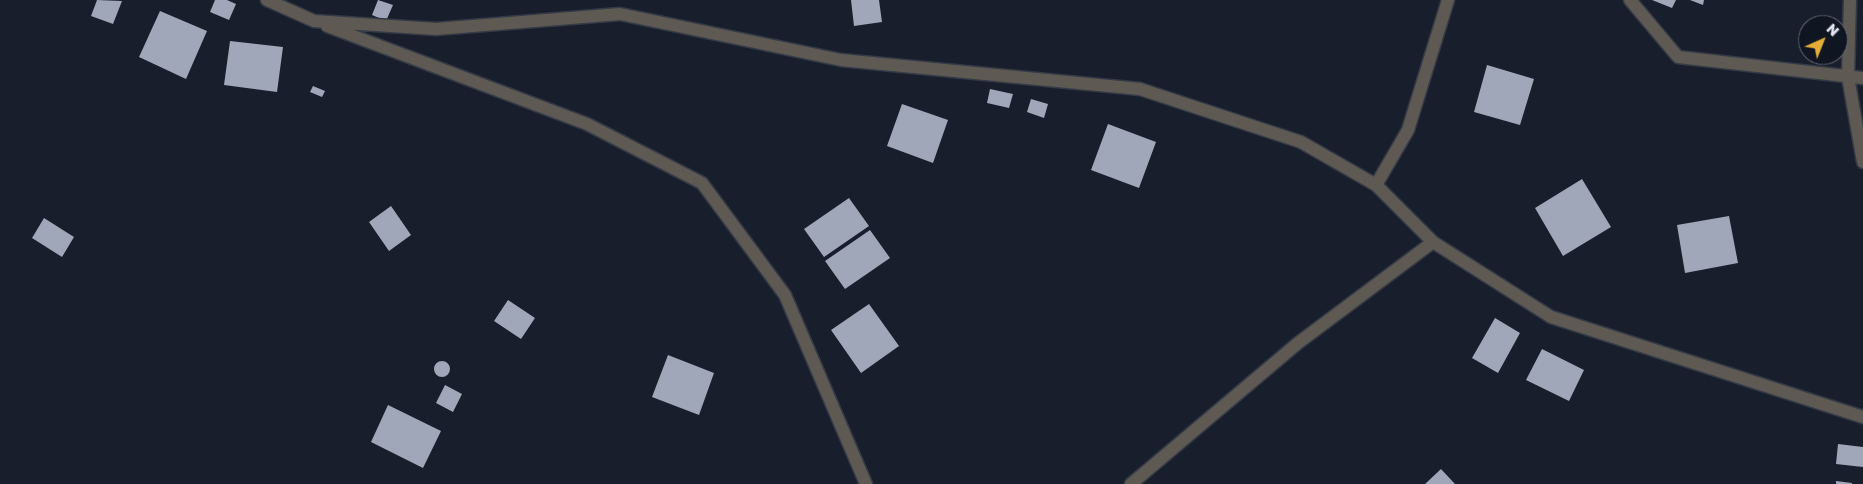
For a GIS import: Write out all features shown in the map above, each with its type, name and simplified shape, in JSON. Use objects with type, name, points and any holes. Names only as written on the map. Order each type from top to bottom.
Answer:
[{"type":"street","points":[[267,0],[314,21],[587,124],[702,183],[785,296],[866,484]]},
{"type":"street","points":[[1376,185],[1408,130],[1448,0]]},
{"type":"street","points":[[1630,0],[1678,57],[1863,78]]},
{"type":"street","points":[[1850,0],[1848,76],[1863,162]]},
{"type":"street","points":[[314,21],[436,29],[620,14],[841,60],[1140,89],[1301,142],[1376,185],[1433,242],[1551,317],[1863,417]]},
{"type":"street","points":[[1131,484],[1298,343],[1433,242]]},
{"type":"building","points":[[97,0],[122,1],[113,24],[91,16]]},
{"type":"building","points":[[215,0],[227,0],[236,4],[229,20],[210,12]]},
{"type":"building","points":[[378,0],[393,5],[386,21],[372,15]]},
{"type":"building","points":[[851,0],[879,0],[882,22],[854,26]]},
{"type":"building","points":[[1652,0],[1676,0],[1672,8]]},
{"type":"building","points":[[1690,0],[1704,0],[1703,5]]},
{"type":"building","points":[[160,11],[207,31],[186,79],[139,57]]},
{"type":"building","points":[[230,41],[283,47],[277,92],[224,85]]},
{"type":"building","points":[[1487,65],[1534,79],[1520,125],[1474,112]]},
{"type":"building","points":[[313,86],[325,91],[322,97],[310,92]]},
{"type":"building","points":[[990,89],[1013,94],[1009,108],[987,103]]},
{"type":"building","points":[[1031,99],[1048,104],[1044,118],[1027,112]]},
{"type":"building","points":[[902,104],[948,120],[933,163],[887,146]]},
{"type":"building","points":[[1108,124],[1156,142],[1139,188],[1091,170]]},
{"type":"building","points":[[1582,179],[1611,227],[1563,256],[1535,208]]},
{"type":"building","points":[[849,198],[869,226],[824,257],[804,229]]},
{"type":"building","points":[[391,206],[411,235],[389,251],[369,222]]},
{"type":"building","points":[[1729,216],[1738,263],[1685,273],[1677,225]]},
{"type":"building","points":[[44,218],[74,237],[62,257],[32,238]]},
{"type":"building","points":[[870,230],[890,258],[845,289],[825,261]]},
{"type":"building","points":[[508,300],[535,318],[521,339],[494,321]]},
{"type":"building","points":[[869,304],[899,346],[861,373],[831,330]]},
{"type":"building","points":[[1495,318],[1520,333],[1498,373],[1472,358]]},
{"type":"building","points":[[1542,349],[1584,370],[1569,401],[1526,380]]},
{"type":"building","points":[[668,355],[714,373],[699,415],[652,397]]},
{"type":"building","points":[[442,361],[448,363],[450,369],[448,375],[442,377],[436,375],[434,369],[436,363]]},
{"type":"building","points":[[445,385],[462,394],[453,412],[436,403]]},
{"type":"building","points":[[388,405],[441,431],[423,468],[371,442]]},
{"type":"building","points":[[1838,444],[1863,447],[1863,467],[1836,464]]},
{"type":"building","points":[[1441,469],[1455,484],[1425,484]]},
{"type":"building","points":[[1836,481],[1852,483],[1852,484],[1836,484]]}]
